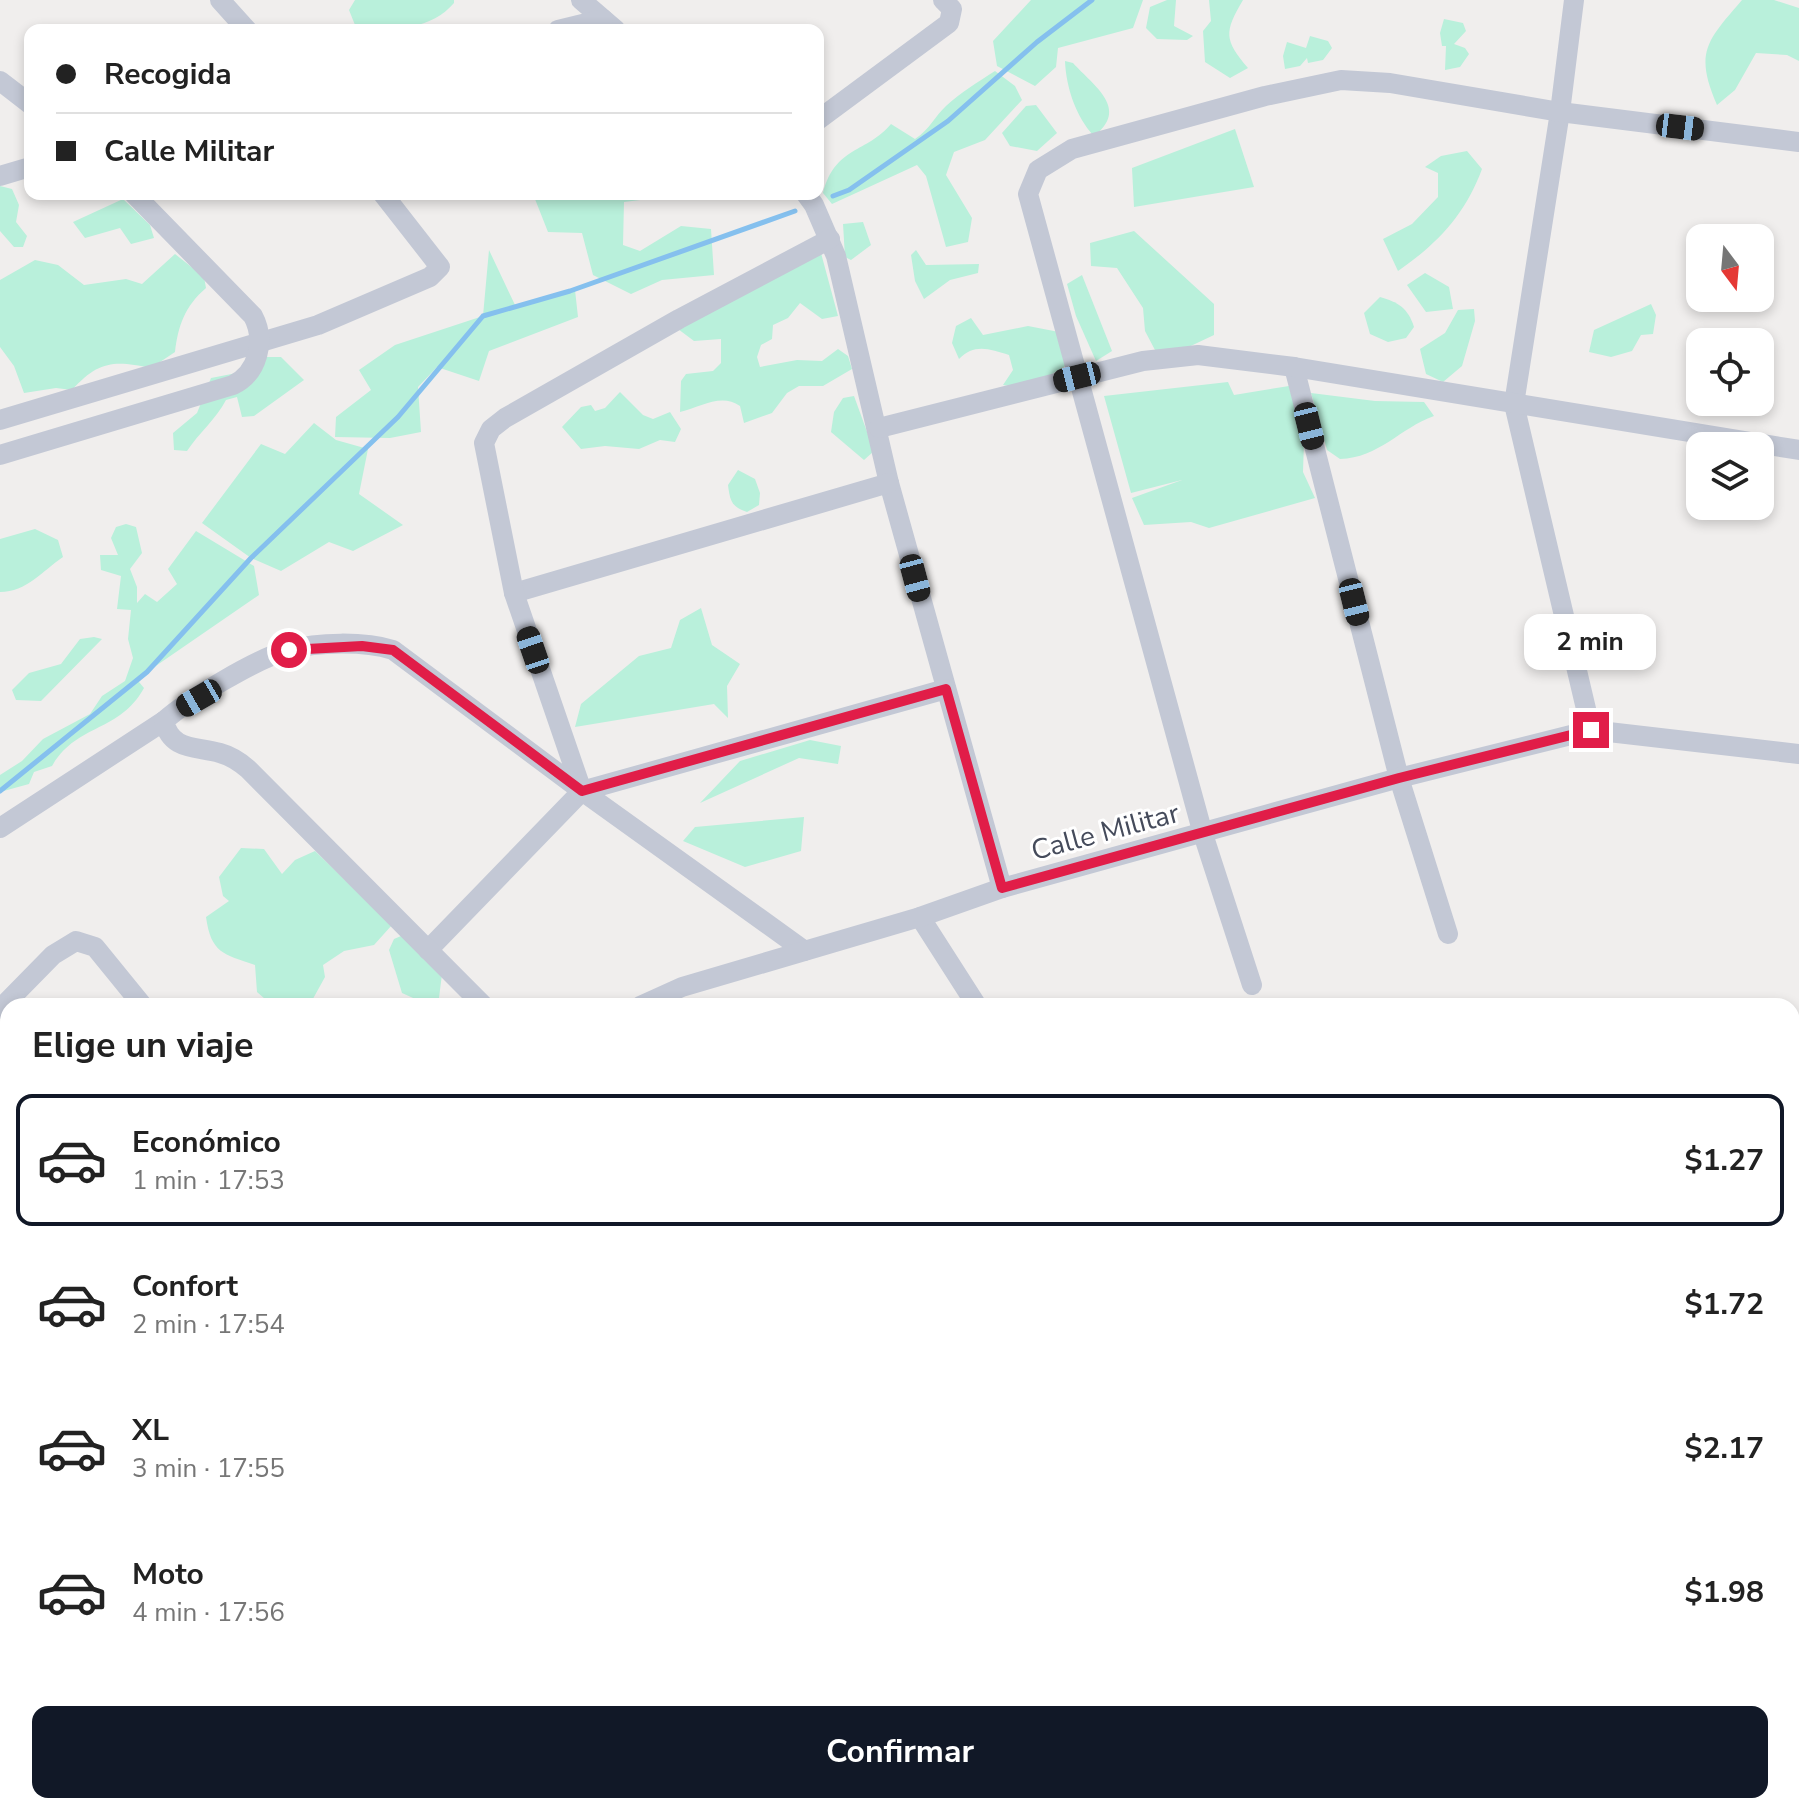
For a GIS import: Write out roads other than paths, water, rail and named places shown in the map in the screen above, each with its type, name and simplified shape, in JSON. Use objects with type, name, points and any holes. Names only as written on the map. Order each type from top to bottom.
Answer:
[{"type":"street","points":[[220,0],[242,24]]},
{"type":"street","points":[[824,116],[949,23],[952,9],[943,0]]},
{"type":"street","points":[[1574,0],[1560,112],[1514,404],[1591,730],[1799,754]]},
{"type":"street","points":[[585,1],[609,24]]},
{"type":"street","points":[[1252,985],[1203,834],[1028,194],[1038,170],[1072,149],[1265,96],[1341,80],[1390,83],[1560,112],[1799,142]]},
{"type":"street","points":[[0,81],[24,99]]},
{"type":"street","points":[[0,176],[24,169]]},
{"type":"street","points":[[0,455],[233,385],[249,373],[261,340],[253,316],[140,200]]},
{"type":"street","points":[[0,420],[318,325],[430,277],[440,267],[388,200]]},
{"type":"street","points":[[809,200],[830,239],[879,428],[889,483],[1002,888]]},
{"type":"street","points":[[582,791],[514,593],[484,443],[491,429],[679,319],[830,239]]},
{"type":"street","points":[[879,428],[1077,377],[1169,356],[1198,355],[1294,367],[1799,450]]},
{"type":"street","points":[[1294,367],[1399,778],[1448,934]]},
{"type":"street","points":[[514,593],[889,483]]},
{"type":"street","points":[[0,828],[269,657],[289,650],[379,646],[393,650],[805,951]]},
{"type":"street","points":[[428,950],[582,791],[946,689]]},
{"type":"street","points":[[164,721],[174,742],[223,753],[248,769],[476,998]]},
{"type":"street","name":"Calle Militar","points":[[658,998],[682,987],[920,917],[1002,888],[1399,778],[1591,730]]},
{"type":"street","points":[[920,917],[972,998]]},
{"type":"street","points":[[11,998],[53,955],[76,941],[95,947],[136,998]]},
{"type":"waterway","points":[[833,196],[849,190],[948,121],[1037,42],[1092,0]]},
{"type":"waterway","points":[[0,791],[147,672],[251,558],[398,417],[483,316],[570,291],[795,211]]}]
